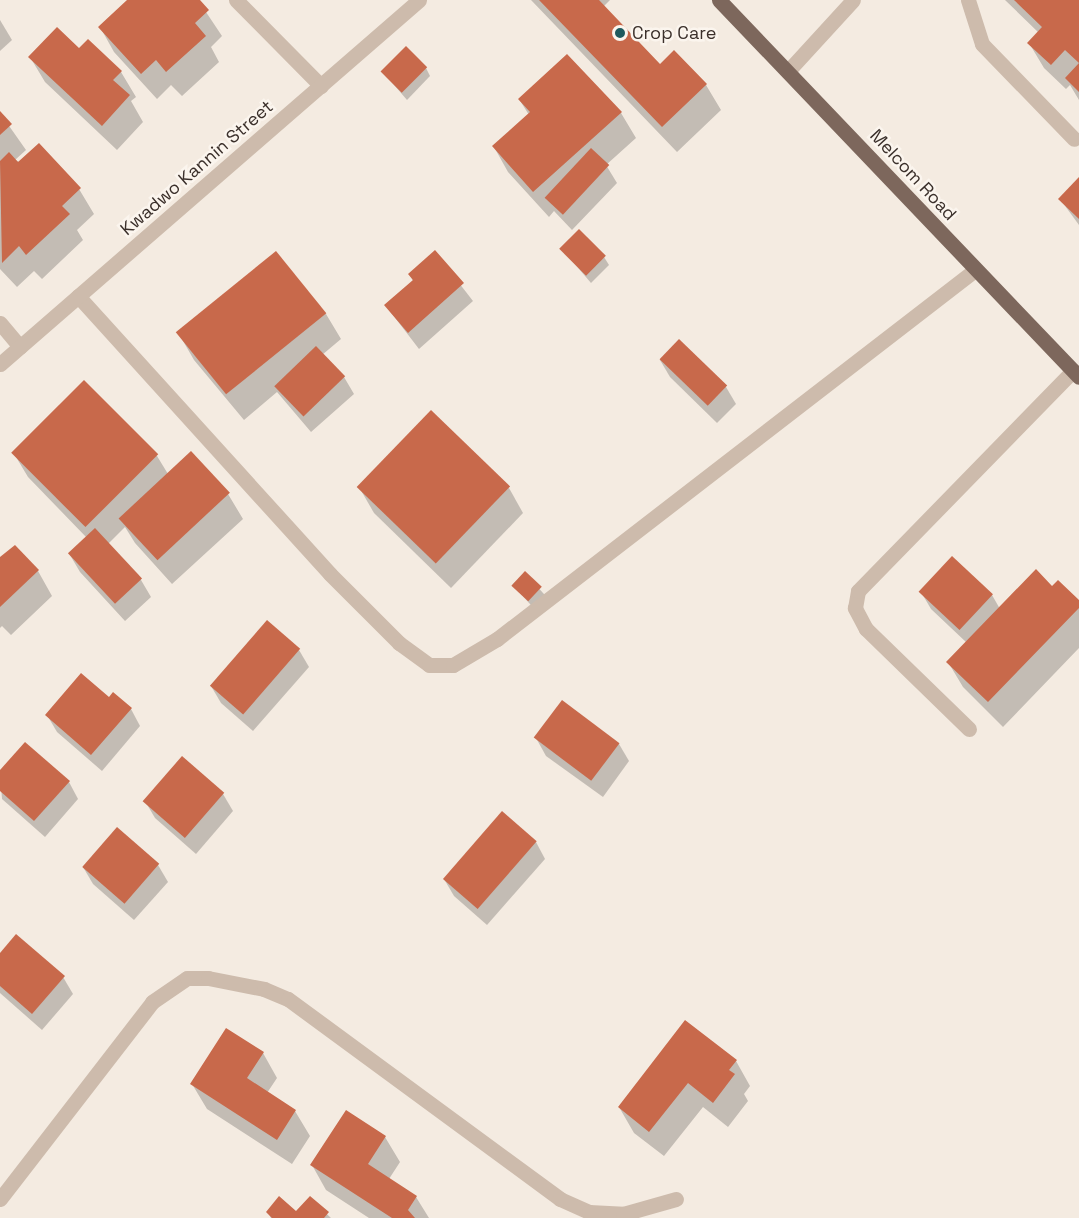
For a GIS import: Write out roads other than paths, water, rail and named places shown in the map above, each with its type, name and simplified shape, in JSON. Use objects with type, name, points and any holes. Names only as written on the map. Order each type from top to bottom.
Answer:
[{"type":"main road","name":"Melcom Road","points":[[719,0],[1076,374]]},
{"type":"street","points":[[236,0],[321,86]]},
{"type":"street","name":"Kwadwo Kannin Street","points":[[0,364],[419,0]]},
{"type":"street","points":[[789,71],[853,0]]},
{"type":"street","points":[[968,0],[982,44],[1074,139]]},
{"type":"street","points":[[78,296],[330,574],[399,643],[429,665],[453,665],[497,639],[975,270]]},
{"type":"street","points":[[0,323],[20,347]]},
{"type":"street","points":[[969,729],[866,629],[855,608],[858,591],[1076,374]]},
{"type":"street","points":[[0,1199],[152,1002],[170,986],[187,978],[208,978],[264,989],[288,999],[560,1199],[589,1212],[623,1214],[676,1199]]},
{"type":"place","name":"Crop Care","points":[[620,33]]}]
